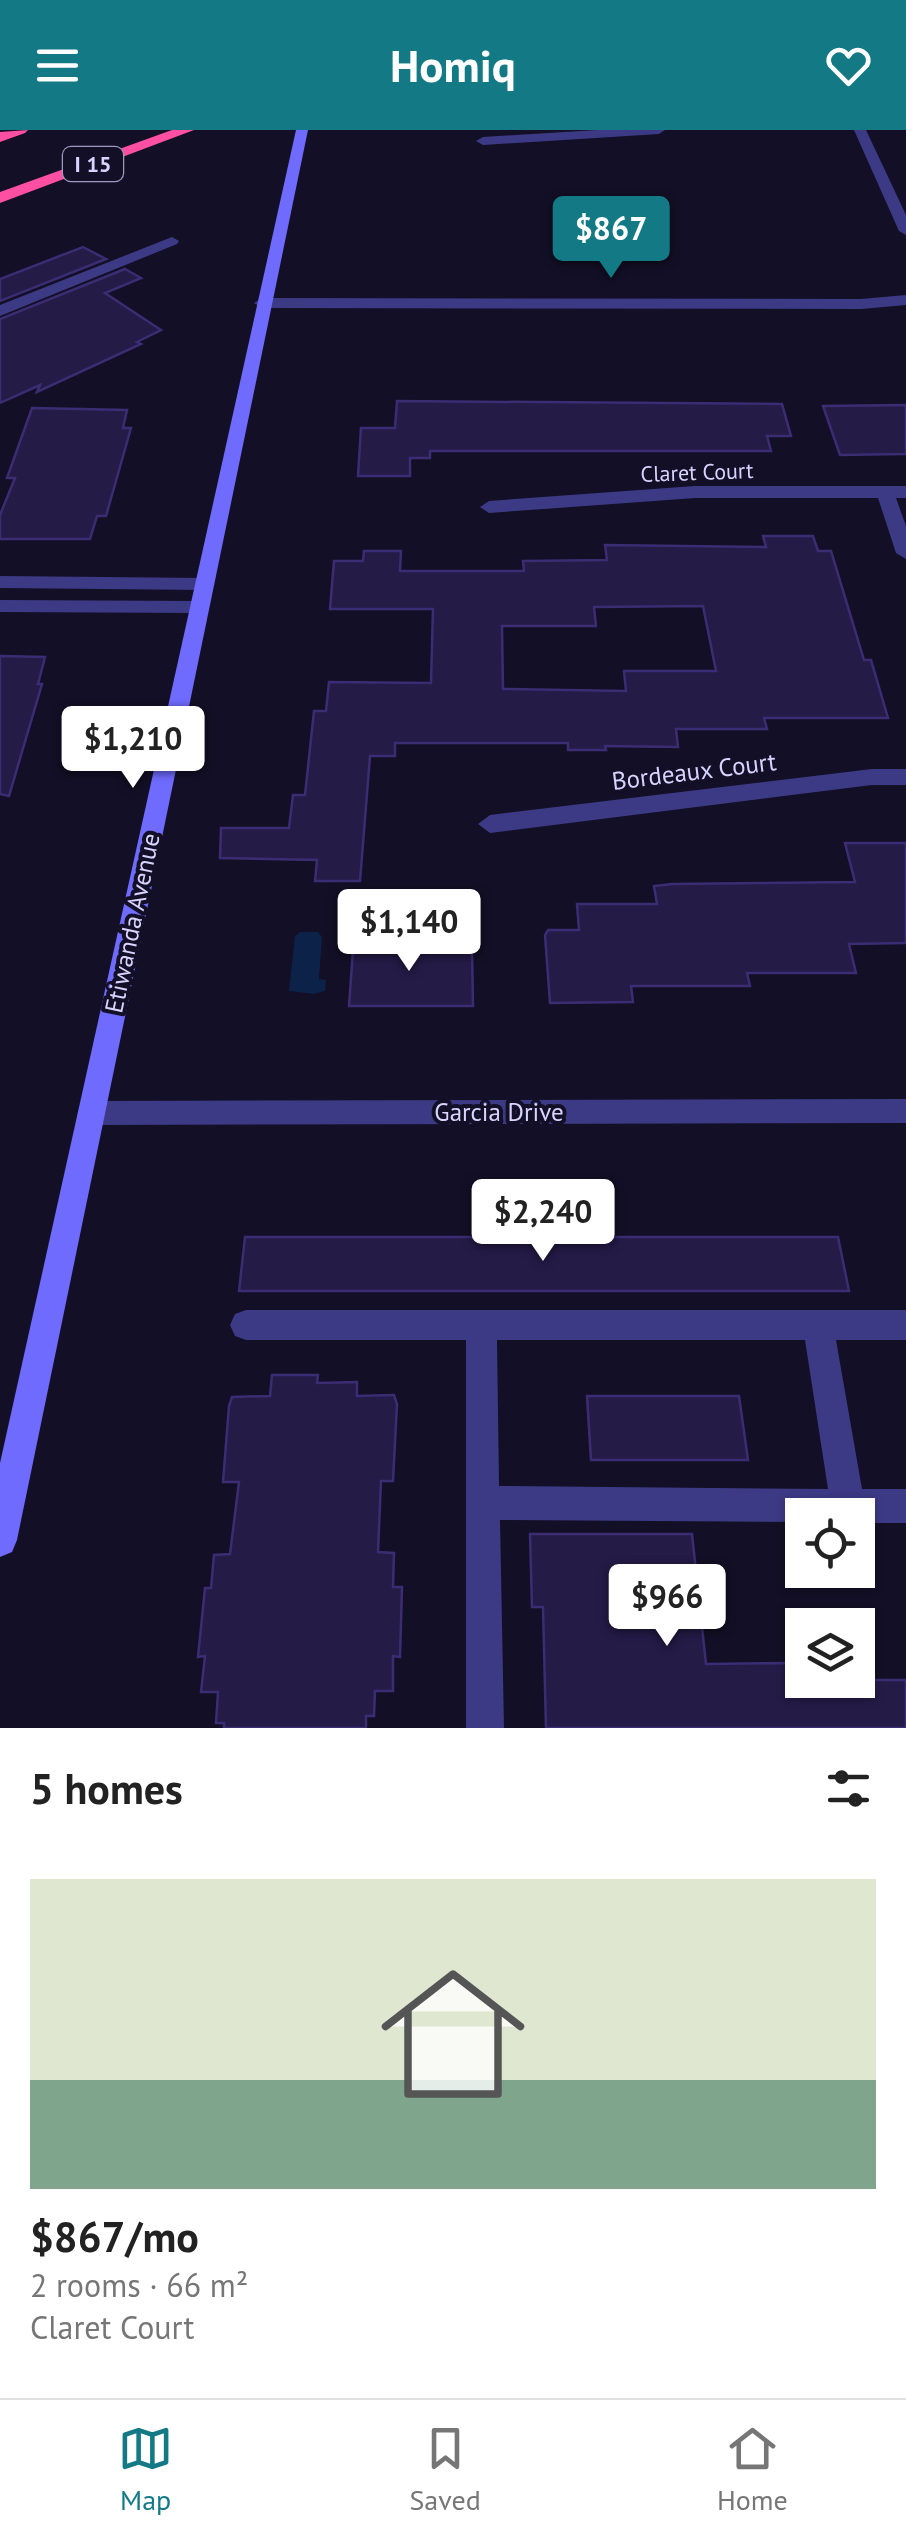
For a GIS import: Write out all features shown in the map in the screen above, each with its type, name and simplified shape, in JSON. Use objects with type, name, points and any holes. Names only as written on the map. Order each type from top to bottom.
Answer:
[{"type":"highway","points":[[0,137],[20,130]]},
{"type":"highway","name":"I 15","points":[[0,198],[186,130]]},
{"type":"main road","name":"Etiwanda Avenue","points":[[0,1540],[302,130]]},
{"type":"street","points":[[483,141],[659,130]]},
{"type":"street","points":[[860,130],[906,231]]},
{"type":"street","points":[[0,311],[172,241]]},
{"type":"street","points":[[262,303],[861,304],[906,300]]},
{"type":"street","name":"Claret Court","points":[[489,508],[695,492],[906,492]]},
{"type":"street","points":[[885,492],[906,553]]},
{"type":"street","points":[[0,582],[204,584]]},
{"type":"street","points":[[0,606],[199,608]]},
{"type":"street","name":"Bordeaux Court","points":[[490,824],[906,776]]},
{"type":"street","name":"Garcia Drive","points":[[92,1113],[906,1111]]},
{"type":"street","points":[[246,1325],[906,1325]]},
{"type":"street","points":[[482,1325],[485,1728]]},
{"type":"street","points":[[818,1325],[847,1498]]},
{"type":"street","points":[[483,1503],[785,1505]]},
{"type":"street","points":[[875,1506],[906,1506]]},
{"type":"water","points":[[300,932],[318,932],[322,937],[319,979],[326,980],[325,991],[289,991],[295,936]]},
{"type":"building","points":[[83,247],[106,259],[0,301],[0,279]]},
{"type":"building","points":[[125,269],[141,278],[105,293],[161,330],[137,342],[141,344],[37,392],[40,385],[0,403],[0,319]]},
{"type":"building","points":[[397,401],[782,404],[791,436],[767,436],[771,451],[430,451],[430,458],[410,458],[410,476],[358,476],[361,428],[395,428]]},
{"type":"building","points":[[906,405],[906,454],[840,455],[823,406]]},
{"type":"building","points":[[32,408],[127,410],[123,428],[131,428],[106,516],[97,516],[90,539],[0,539],[0,515],[15,478],[7,478]]},
{"type":"building","points":[[763,536],[813,536],[818,551],[831,551],[864,660],[871,660],[888,718],[764,718],[767,729],[676,729],[678,747],[568,750],[568,743],[395,743],[395,756],[370,756],[360,881],[315,881],[317,860],[220,858],[221,828],[289,828],[293,795],[305,795],[314,711],[326,711],[329,682],[431,683],[433,609],[330,609],[334,561],[363,561],[364,551],[401,551],[400,571],[524,571],[523,561],[607,560],[605,545],[766,547]],"holes":[[[703,606],[716,671],[624,671],[626,691],[503,689],[502,626],[596,626],[594,607]]]},
{"type":"building","points":[[0,656],[45,657],[38,684],[42,684],[9,796],[0,794]]},
{"type":"building","points":[[845,843],[906,843],[906,943],[849,944],[856,973],[747,973],[750,986],[631,986],[633,1002],[550,1003],[545,935],[548,930],[579,930],[577,904],[657,904],[654,886],[672,884],[855,882]]},
{"type":"building","points":[[354,936],[427,936],[427,951],[472,951],[473,1006],[349,1006]]},
{"type":"building","points":[[245,1237],[838,1237],[849,1291],[239,1291]]},
{"type":"building","points":[[272,1375],[318,1375],[317,1383],[357,1382],[357,1396],[394,1395],[397,1404],[393,1481],[381,1481],[378,1552],[394,1553],[393,1587],[402,1587],[400,1657],[393,1656],[393,1691],[375,1691],[374,1716],[366,1716],[366,1728],[224,1728],[224,1723],[216,1723],[218,1692],[201,1692],[205,1656],[198,1657],[205,1588],[211,1588],[214,1555],[230,1554],[239,1482],[223,1482],[229,1406],[232,1397],[270,1396]]},
{"type":"building","points":[[587,1396],[739,1396],[748,1460],[591,1460]]},
{"type":"building","points":[[530,1534],[692,1534],[706,1664],[785,1663],[785,1698],[875,1698],[875,1680],[906,1680],[906,1728],[546,1728],[543,1607],[532,1607]]}]
